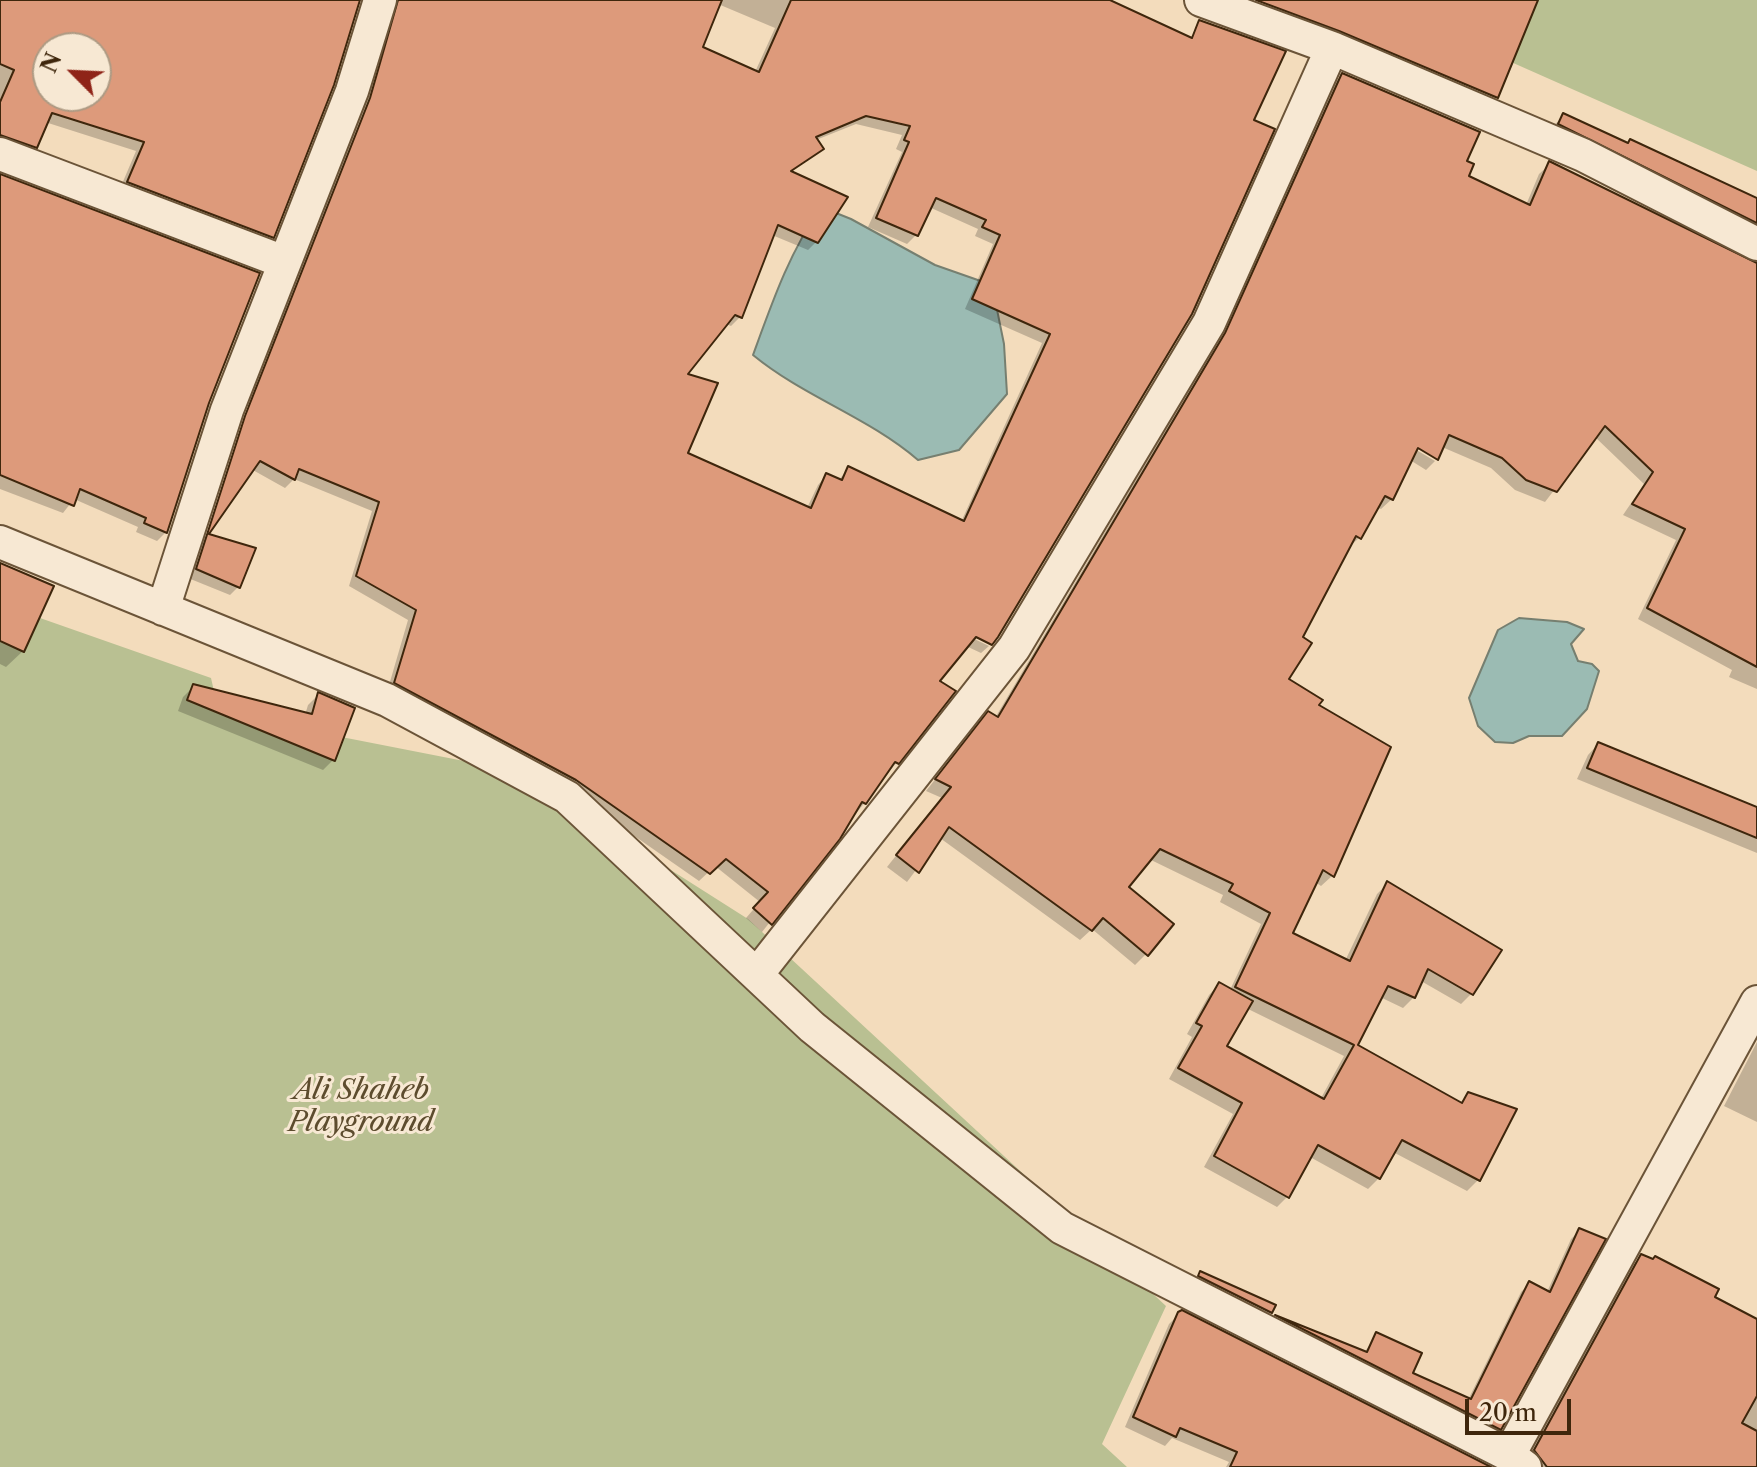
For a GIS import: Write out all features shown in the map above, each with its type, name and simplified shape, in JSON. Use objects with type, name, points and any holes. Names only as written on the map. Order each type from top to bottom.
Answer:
[{"type":"street","points":[[163,609],[227,410],[352,91],[380,0]]},
{"type":"street","points":[[1201,0],[1332,48],[1583,155],[1757,244]]},
{"type":"street","points":[[758,973],[1014,648],[1209,323],[1332,48]]},
{"type":"street","points":[[0,154],[284,262]]},
{"type":"street","points":[[0,542],[387,700],[567,797],[758,973],[812,1027],[1062,1228],[1517,1461],[1757,1002]]},
{"type":"green space","points":[[1530,0],[1757,0],[1757,171],[1502,58]]},
{"type":"green space","name":"Ali Shaheb Playground","points":[[40,618],[211,678],[219,713],[515,771],[748,919],[1166,1306],[1102,1444],[1127,1467],[0,1467],[0,641],[24,652]]},
{"type":"water","points":[[821,207],[851,219],[935,265],[992,285],[1004,344],[1007,394],[959,450],[918,460],[878,431],[793,383],[753,355],[790,260]]},
{"type":"water","points":[[1519,618],[1567,622],[1584,629],[1571,644],[1578,661],[1592,664],[1599,671],[1587,709],[1562,736],[1529,736],[1513,743],[1495,742],[1478,726],[1469,698],[1498,630]]},
{"type":"building","points":[[0,0],[360,0],[334,85],[274,238],[127,182],[144,142],[52,113],[37,148],[0,135],[0,102],[14,70],[0,64]]},
{"type":"building","points":[[398,0],[722,0],[703,47],[759,72],[791,0],[1110,0],[1192,38],[1199,20],[1286,51],[1254,120],[1275,129],[1192,314],[998,637],[992,645],[976,637],[940,681],[956,691],[899,764],[895,762],[866,804],[862,802],[840,839],[772,925],[753,908],[768,892],[726,859],[710,874],[576,780],[394,683],[416,610],[356,576],[379,502],[299,469],[295,480],[260,461],[209,534],[256,548],[240,588],[196,569],[245,416],[370,98]],"holes":[[[866,116],[910,126],[904,140],[909,142],[876,218],[918,236],[936,198],[986,220],[982,227],[1000,235],[972,299],[1050,334],[964,521],[848,466],[842,480],[826,473],[811,508],[688,453],[718,383],[688,374],[735,315],[742,318],[778,225],[818,243],[848,197],[791,171],[824,149],[816,137]]]},
{"type":"building","points":[[1256,0],[1538,0],[1498,98],[1339,31]]},
{"type":"building","points":[[1342,73],[1480,132],[1467,161],[1474,164],[1469,176],[1530,205],[1549,161],[1757,263],[1757,667],[1647,608],[1685,529],[1632,504],[1653,472],[1605,426],[1557,492],[1526,480],[1502,458],[1449,435],[1438,460],[1418,448],[1393,500],[1385,496],[1361,539],[1356,536],[1303,637],[1312,643],[1289,679],[1323,700],[1319,705],[1391,747],[1334,877],[1323,870],[1293,933],[1350,961],[1387,881],[1502,950],[1473,995],[1428,969],[1415,998],[1388,986],[1358,1045],[1462,1103],[1468,1092],[1517,1109],[1480,1181],[1402,1140],[1380,1179],[1318,1145],[1289,1198],[1214,1156],[1242,1103],[1178,1068],[1202,1026],[1196,1023],[1219,982],[1253,1001],[1227,1046],[1324,1099],[1354,1045],[1235,987],[1270,913],[1229,891],[1233,884],[1160,849],[1129,887],[1174,924],[1148,956],[1103,918],[1092,931],[949,827],[919,873],[896,855],[951,787],[935,779],[988,711],[998,717],[1225,333]]},
{"type":"building","points":[[1563,113],[1628,143],[1630,139],[1757,198],[1757,223],[1558,124]]},
{"type":"building","points":[[0,174],[260,273],[209,403],[167,533],[144,523],[146,518],[80,489],[74,506],[0,475]]},
{"type":"building","points":[[0,563],[54,586],[24,652],[0,641]]},
{"type":"building","points":[[193,684],[312,714],[318,692],[355,708],[335,761],[187,700]]},
{"type":"building","points":[[1598,742],[1757,807],[1757,838],[1587,768]]},
{"type":"building","points":[[1579,1228],[1606,1239],[1501,1430],[1275,1315],[1367,1352],[1376,1332],[1422,1353],[1413,1373],[1471,1399],[1529,1281],[1550,1292]]},
{"type":"building","points":[[1641,1254],[1653,1259],[1655,1256],[1719,1289],[1715,1297],[1757,1319],[1757,1396],[1742,1423],[1757,1431],[1757,1467],[1547,1467],[1534,1450]]},
{"type":"building","points":[[1200,1271],[1276,1305],[1272,1313],[1198,1276]]},
{"type":"building","points":[[1182,1310],[1491,1467],[1230,1467],[1237,1452],[1180,1428],[1176,1437],[1133,1417],[1178,1312]]}]
